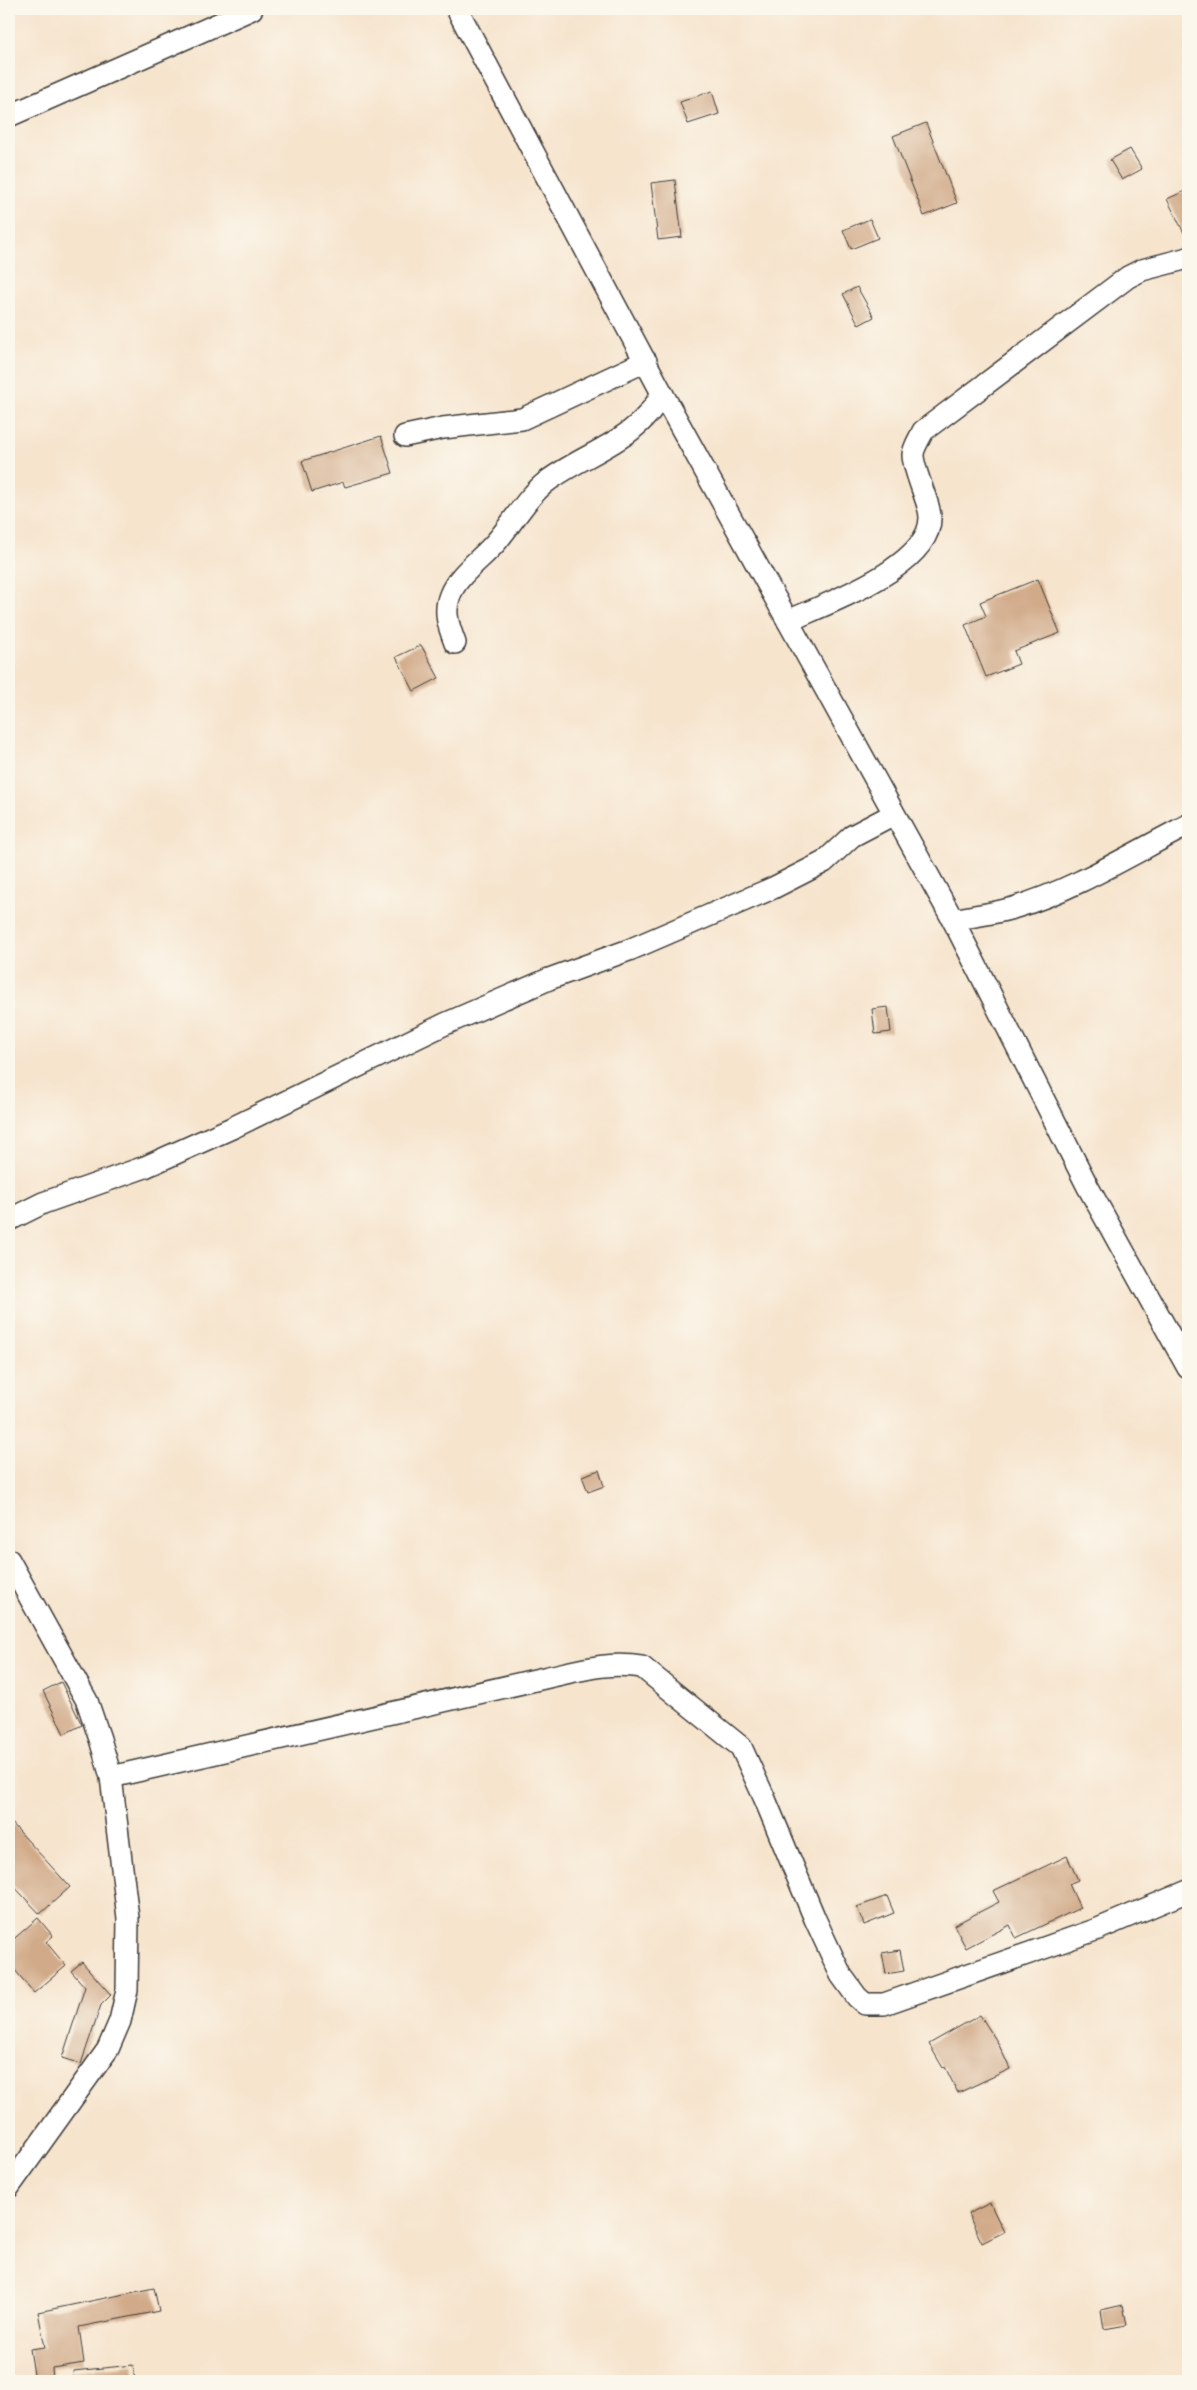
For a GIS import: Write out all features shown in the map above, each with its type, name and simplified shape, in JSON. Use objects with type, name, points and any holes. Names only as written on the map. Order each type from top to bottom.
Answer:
[{"type":"street","points":[[9,116],[252,9]]},
{"type":"street","points":[[457,9],[662,393],[953,920],[1088,1186],[1188,1368]]},
{"type":"street","points":[[788,621],[888,573],[918,549],[926,534],[930,513],[913,455],[923,431],[1128,277],[1142,270],[1188,258]]},
{"type":"street","points":[[405,436],[442,428],[522,419],[646,362]]},
{"type":"street","points":[[455,643],[447,622],[447,607],[450,595],[461,578],[498,541],[547,482],[643,422],[662,393]]},
{"type":"street","points":[[9,1220],[43,1203],[145,1167],[234,1127],[445,1024],[550,979],[637,947],[773,888],[824,862],[852,836],[894,814]]},
{"type":"street","points":[[953,920],[1012,908],[1035,900],[1086,877],[1188,825]]},
{"type":"street","points":[[9,1560],[87,1701],[111,1777],[128,1918],[127,1990],[122,2014],[108,2049],[9,2187]]},
{"type":"street","points":[[111,1777],[544,1678],[614,1664],[626,1664],[642,1667],[741,1747],[764,1797],[814,1919],[841,1975],[857,1998],[866,2004],[884,2004],[1098,1929],[1188,1891]]},
{"type":"building","points":[[712,91],[719,114],[688,124],[680,102]]},
{"type":"building","points":[[926,123],[957,203],[924,216],[893,136]]},
{"type":"building","points":[[1130,149],[1142,169],[1122,180],[1110,160]]},
{"type":"building","points":[[675,180],[682,237],[658,240],[651,183]]},
{"type":"building","points":[[1185,191],[1188,198],[1188,241],[1167,199]]},
{"type":"building","points":[[870,219],[878,238],[851,249],[843,230]]},
{"type":"building","points":[[857,287],[874,317],[859,325],[843,294]]},
{"type":"building","points":[[381,436],[393,473],[345,487],[343,482],[312,492],[302,461]]},
{"type":"building","points":[[1038,579],[1060,633],[1014,651],[1019,664],[986,677],[965,625],[986,616],[980,602]]},
{"type":"building","points":[[421,645],[439,678],[414,691],[396,657]]},
{"type":"building","points":[[888,1007],[891,1032],[875,1034],[872,1009]]},
{"type":"building","points":[[599,1470],[604,1486],[588,1492],[582,1476]]},
{"type":"building","points":[[61,1682],[82,1725],[64,1734],[43,1691]]},
{"type":"building","points":[[9,1820],[70,1887],[40,1914],[9,1881]]},
{"type":"building","points":[[1067,1856],[1078,1880],[1069,1884],[1080,1908],[1016,1938],[1010,1925],[966,1948],[954,1925],[999,1902],[993,1891]]},
{"type":"building","points":[[887,1896],[894,1913],[864,1925],[857,1907]]},
{"type":"building","points":[[38,1918],[53,1936],[46,1942],[66,1966],[34,1993],[9,1963],[9,1943]]},
{"type":"building","points":[[900,1950],[904,1971],[886,1974],[882,1953]]},
{"type":"building","points":[[82,1962],[111,1995],[101,2005],[81,2064],[62,2058],[85,1987],[71,1971]]},
{"type":"building","points":[[980,2015],[998,2043],[1010,2069],[958,2093],[945,2067],[943,2068],[929,2044]]},
{"type":"building","points":[[990,2203],[1004,2232],[982,2243],[968,2214]]},
{"type":"building","points":[[154,2288],[159,2311],[79,2327],[84,2363],[52,2368],[53,2381],[35,2381],[30,2349],[45,2347],[38,2312]]},
{"type":"building","points":[[1123,2305],[1127,2325],[1104,2329],[1101,2310]]},
{"type":"building","points":[[133,2365],[135,2381],[74,2381],[73,2371]]}]
